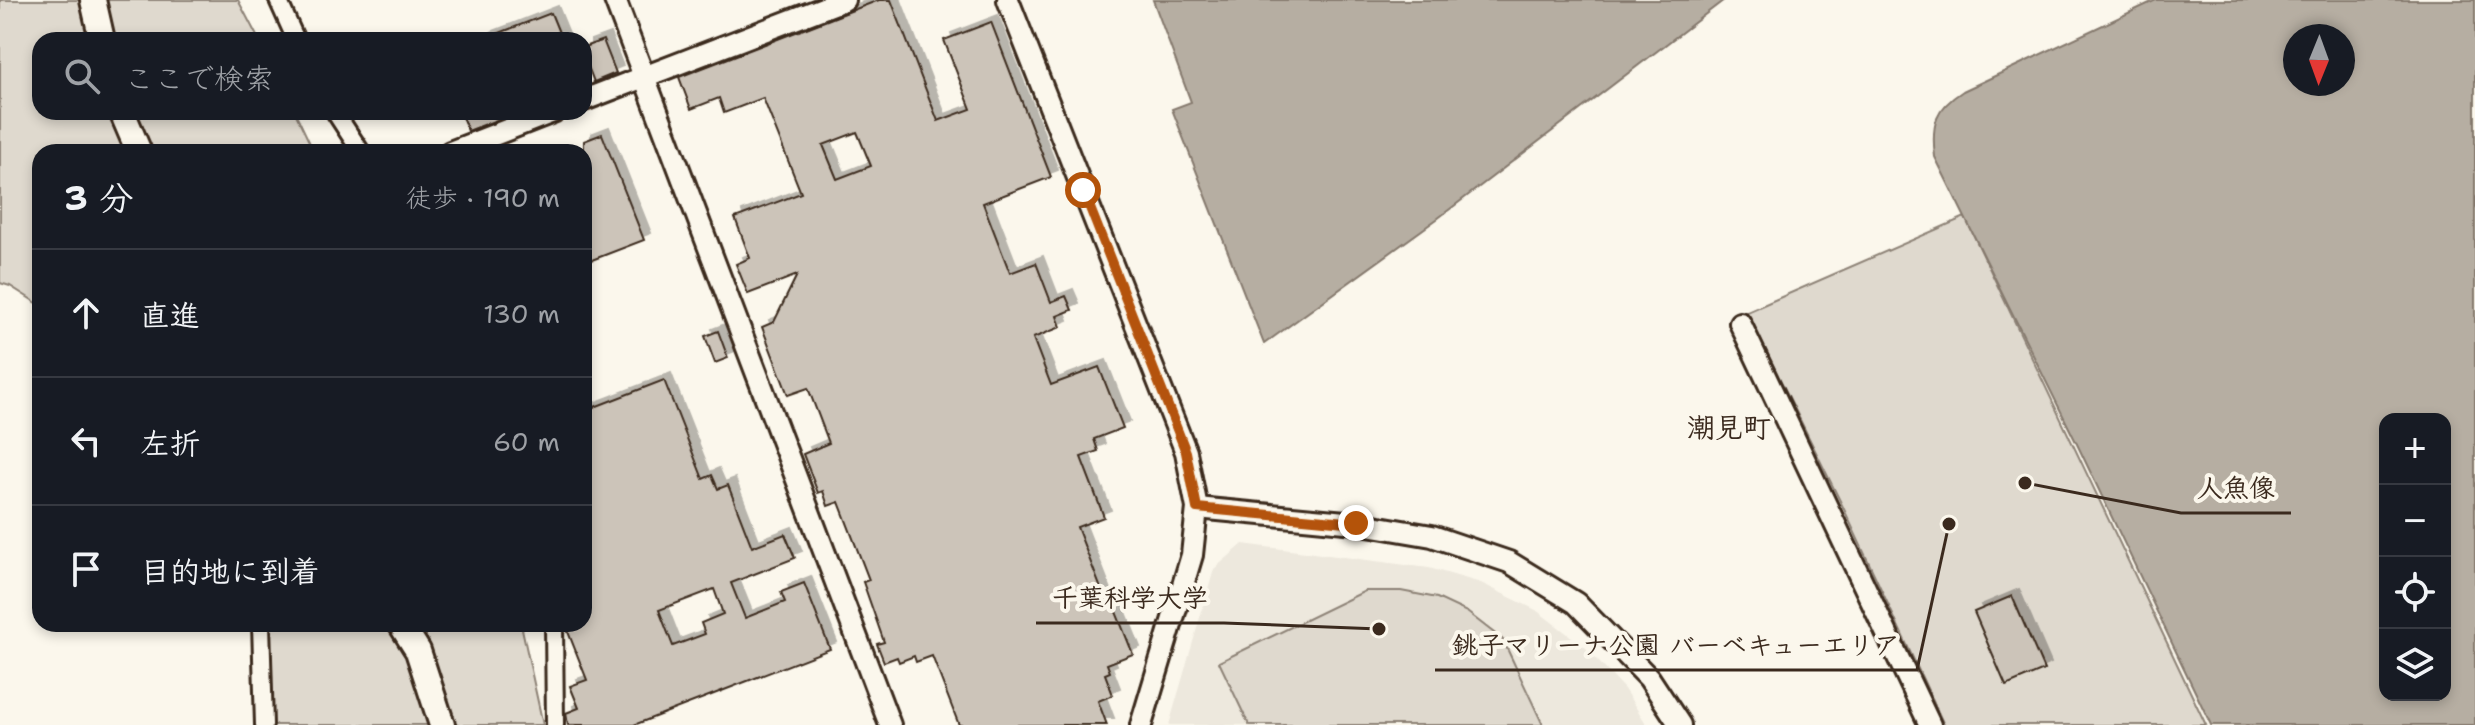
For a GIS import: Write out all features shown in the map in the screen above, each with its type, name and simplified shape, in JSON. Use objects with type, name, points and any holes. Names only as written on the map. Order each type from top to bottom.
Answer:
[{"type":"main road","points":[[93,0],[100,32]]},
{"type":"main road","points":[[125,120],[136,144]]},
{"type":"main road","points":[[406,632],[418,651],[442,725]]},
{"type":"street","points":[[278,0],[292,32]]},
{"type":"street","points":[[615,0],[890,725]]},
{"type":"street","points":[[592,97],[844,0]]},
{"type":"street","points":[[1008,0],[1186,452],[1197,508],[1192,555],[1141,725]]},
{"type":"street","points":[[340,120],[356,144]]},
{"type":"street","points":[[471,144],[532,120]]},
{"type":"street","points":[[1740,323],[1930,725]]},
{"type":"street","points":[[1197,508],[1356,523],[1432,536],[1509,562],[1576,603],[1649,678],[1680,725]]},
{"type":"street","points":[[261,632],[264,725]]},
{"type":"street","points":[[554,632],[555,725]]},
{"type":"shaded area","points":[[0,0],[238,0],[255,32],[32,32],[32,120],[299,120],[310,144],[32,144],[32,300],[0,283]]},
{"type":"shaded area","points":[[1153,0],[1724,0],[1437,219],[1264,344],[1172,109],[1191,102]]},
{"type":"shaded area","points":[[2156,0],[2475,0],[2475,725],[2211,725],[1935,157],[1937,118],[1954,98]]},
{"type":"shaded area","points":[[1965,217],[2206,725],[1944,725],[1842,505],[1747,312]]},
{"type":"shaded area","points":[[1243,544],[1429,568],[1481,583],[1536,610],[1585,647],[1624,689],[1647,725],[1169,725],[1214,569]]},
{"type":"shaded area","points":[[1365,591],[1401,591],[1437,598],[1467,612],[1503,640],[1543,725],[1249,725],[1219,662]]},
{"type":"shaded area","points":[[262,632],[523,632],[543,725],[266,725]]},
{"type":"building","points":[[879,0],[891,0],[938,121],[971,109],[944,40],[991,22],[1051,177],[983,203],[1010,273],[1036,263],[1051,302],[1066,296],[1072,310],[1057,316],[1061,327],[1033,338],[1051,385],[1099,367],[1123,428],[1094,439],[1098,451],[1081,457],[1104,517],[1077,527],[1105,599],[1110,597],[1133,654],[1107,664],[1110,672],[1105,674],[1113,695],[1098,701],[1107,725],[959,725],[932,656],[916,662],[914,656],[899,662],[897,657],[884,662],[877,644],[884,642],[863,582],[869,580],[839,502],[828,506],[823,491],[818,493],[803,454],[829,443],[808,388],[788,395],[762,327],[774,322],[797,275],[748,294],[736,264],[750,258],[735,218],[801,193],[763,98],[724,113],[719,98],[691,109],[679,77]],"holes":[[[857,132],[871,166],[837,179],[823,145]]]},
{"type":"building","points":[[551,13],[559,32],[502,32]]},
{"type":"building","points":[[603,40],[616,73],[594,82],[592,77],[592,44]]},
{"type":"building","points":[[463,120],[497,120],[468,131]]},
{"type":"building","points":[[602,134],[644,240],[592,260],[592,144],[584,144],[584,141]]},
{"type":"building","points":[[718,331],[728,358],[715,363],[705,336]]},
{"type":"building","points":[[664,380],[703,479],[712,475],[718,489],[728,485],[752,547],[785,534],[795,558],[731,583],[745,618],[785,602],[781,592],[804,583],[830,649],[634,725],[568,725],[566,713],[579,708],[570,686],[587,680],[568,632],[592,632],[592,408]],"holes":[[[714,589],[723,614],[701,623],[705,634],[673,646],[659,610]]]},
{"type":"building","points":[[2012,596],[2044,670],[2006,686],[1974,612]]},
{"type":"place","name":"人魚像","points":[[2025,483]]},
{"type":"place","name":"銚子マリーナ公園 バーベキューエリア","points":[[1949,524]]},
{"type":"place","name":"千葉科学大学","points":[[1379,629]]},
{"type":"district","name":"潮見町","points":[[1729,427]]},
{"type":"route","points":[[1083,190],[1186,452],[1197,508],[1356,523]]}]
